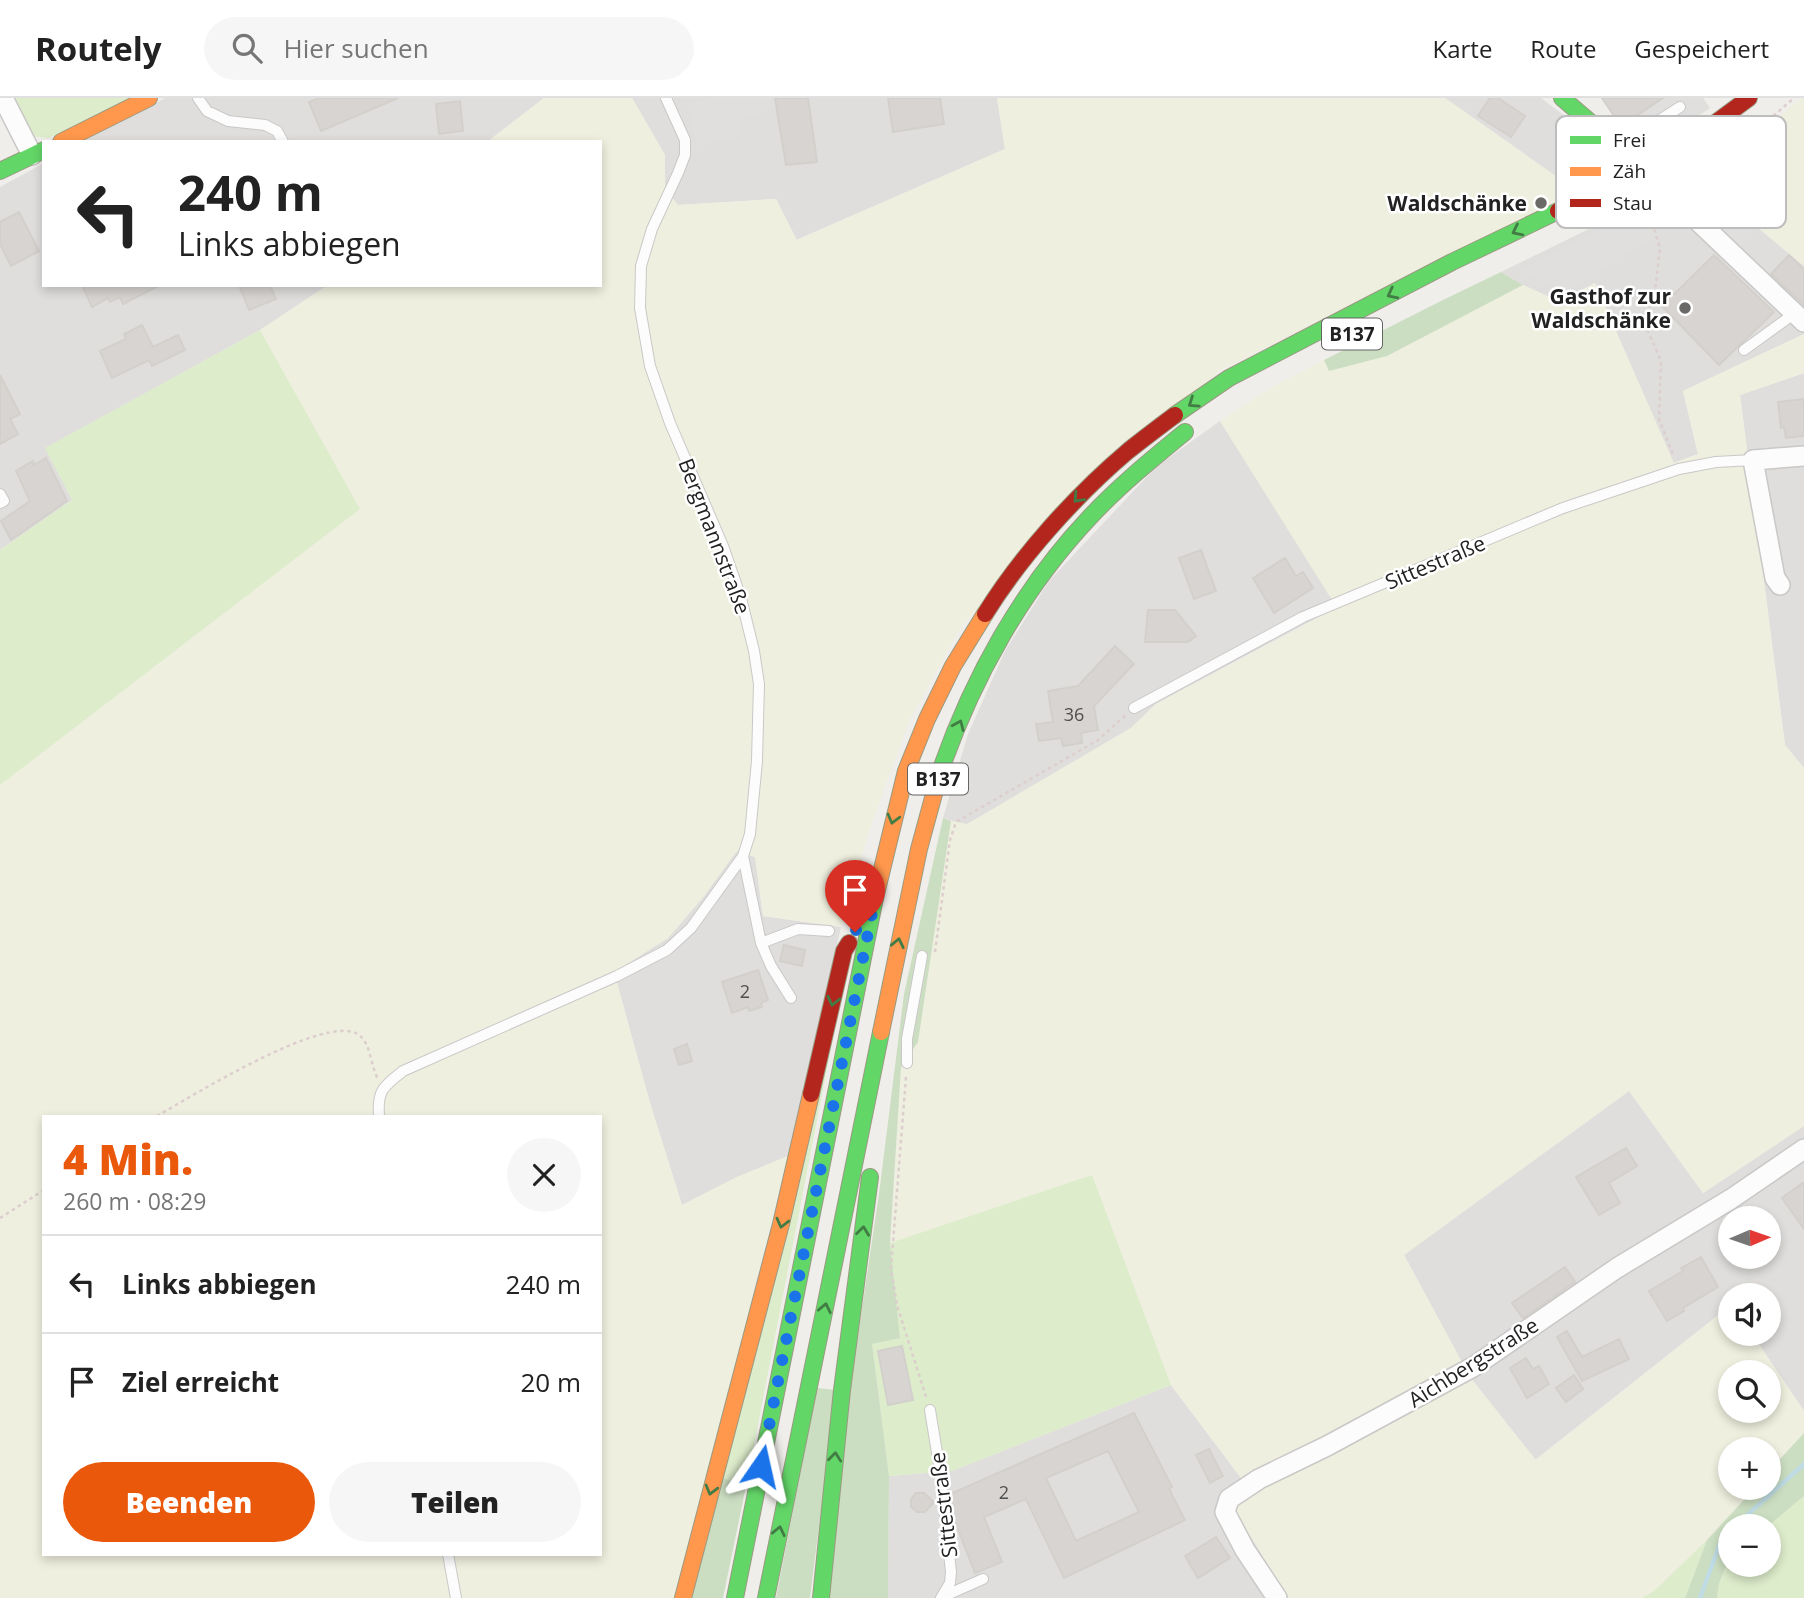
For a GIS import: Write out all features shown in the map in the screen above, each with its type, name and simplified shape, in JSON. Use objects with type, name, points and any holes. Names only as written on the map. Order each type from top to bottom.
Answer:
[{"type":"main road","points":[[70,140],[93,135],[149,98]]},
{"type":"main road","points":[[1562,98],[1583,116]]},
{"type":"main road","name":"B137","points":[[1735,116],[1754,106]]},
{"type":"main road","points":[[0,171],[38,152]]},
{"type":"main road","name":"B137","points":[[734,1598],[876,893],[906,771],[953,666],[997,595],[1081,494],[1128,451],[1178,413],[1229,378],[1452,262],[1556,221]]},
{"type":"main road","name":"B137","points":[[765,1598],[897,947],[938,778],[979,678],[1025,600],[1078,531],[1140,468],[1203,419]]},
{"type":"main road","points":[[683,1598],[781,1224],[844,951],[876,893]]},
{"type":"main road","points":[[875,1141],[880,1102],[876,1058]]},
{"type":"main road","points":[[821,1598],[842,1390],[871,1167]]},
{"type":"street","points":[[3,98],[38,152]]},
{"type":"street","points":[[1706,228],[1800,318]]},
{"type":"street","name":"Sittestraße","points":[[1753,460],[1804,456]]},
{"type":"street","points":[[1753,460],[1775,579],[1780,585]]},
{"type":"street","name":"Aichbergstraße","points":[[1276,1598],[1245,1550],[1225,1512],[1230,1499],[1259,1479],[1328,1446],[1473,1367],[1617,1268],[1731,1199],[1804,1149]]},
{"type":"lane","points":[[198,98],[207,111],[228,121],[265,125],[277,131],[282,140]]},
{"type":"lane","name":"Bergmannstraße","points":[[383,1087],[403,1071],[617,976],[667,950],[691,928],[743,856],[750,834],[757,761],[759,684],[754,651],[741,598],[723,546],[670,423],[650,366],[640,308],[641,266],[652,229],[685,155],[685,140],[666,98]]},
{"type":"lane","points":[[1666,116],[1680,107]]},
{"type":"lane","points":[[1744,350],[1800,318]]},
{"type":"lane","name":"Sittestraße","points":[[1134,708],[1303,617],[1563,508],[1679,469],[1716,462],[1753,460]]},
{"type":"lane","points":[[0,494],[4,501],[0,503]]},
{"type":"lane","points":[[743,856],[761,943],[771,966],[791,998]]},
{"type":"lane","points":[[761,943],[798,929],[829,931]]},
{"type":"lane","points":[[907,1063],[906,1039],[922,956]]},
{"type":"lane","points":[[379,1115],[383,1087]]},
{"type":"lane","name":"Sittestraße","points":[[930,1410],[941,1477],[951,1572],[950,1583],[941,1598]]},
{"type":"lane","points":[[448,1556],[456,1598]]},
{"type":"lane","points":[[941,1598],[983,1579]]},
{"type":"path","points":[[1773,116],[1794,98]]},
{"type":"path","points":[[1654,228],[1660,248],[1654,292],[1643,320],[1661,361],[1659,419],[1679,469]]},
{"type":"path","points":[[933,962],[950,839],[957,822],[1098,740],[1134,708]]},
{"type":"path","points":[[159,1115],[246,1065],[315,1035],[333,1031],[348,1030],[359,1034],[368,1045],[372,1069],[383,1087]]},
{"type":"path","points":[[907,1063],[891,1268],[897,1305],[930,1410]]},
{"type":"path","points":[[0,1218],[42,1191]]},
{"type":"shaded area","points":[[165,98],[544,98],[490,140],[86,140]]},
{"type":"shaded area","points":[[632,98],[997,98],[1005,149],[796,240],[776,199],[678,205],[665,189],[665,155]]},
{"type":"shaded area","points":[[709,98],[775,98],[777,109],[741,118],[743,136],[697,146],[688,103]]},
{"type":"shaded area","points":[[1445,98],[1541,98],[1565,116],[1556,116],[1556,176]]},
{"type":"shaded area","points":[[1663,98],[1703,98],[1710,108],[1698,116],[1635,116]]},
{"type":"shaded area","points":[[42,164],[42,287],[325,287],[260,330],[46,448],[72,500],[0,550],[0,187]]},
{"type":"shaded area","points":[[1591,228],[1758,228],[1804,266],[1804,334],[1683,391],[1698,454],[1673,463],[1595,283],[1560,302],[1501,272]]},
{"type":"shaded area","name":"Gasthof zur Waldschänke","points":[[1604,228],[1668,228],[1564,293],[1520,271]]},
{"type":"shaded area","points":[[1718,228],[1750,228],[1755,232],[1738,248]]},
{"type":"shaded area","points":[[1804,373],[1804,768],[1785,745],[1740,395]]},
{"type":"shaded area","points":[[1220,421],[1337,607],[1156,704],[1131,728],[966,825],[943,818],[968,734],[1005,651],[1049,581],[1157,466]]},
{"type":"shaded area","points":[[736,851],[755,857],[763,916],[841,927],[788,1156],[737,1177],[682,1205],[650,1103],[614,972],[668,938],[704,896]]},
{"type":"shaded area","points":[[1629,1091],[1703,1193],[1804,1126],[1804,1411],[1781,1377],[1781,1360],[1770,1360],[1760,1346],[1781,1346],[1781,1283],[1718,1283],[1718,1315],[1535,1460],[1470,1377],[1404,1255]]},
{"type":"shaded area","points":[[1171,1385],[1250,1490],[1233,1508],[1289,1598],[888,1598],[889,1476],[952,1471]]},
{"type":"green space","points":[[15,98],[130,98],[49,138],[27,136],[9,101]]},
{"type":"green space","points":[[544,98],[632,98],[665,155],[665,189],[678,205],[776,199],[797,240],[1005,149],[997,98],[1445,98],[1556,176],[1556,202],[1219,371],[963,624],[910,719],[870,828],[841,927],[763,916],[755,857],[737,851],[704,896],[668,938],[614,972],[650,1103],[682,1205],[737,1177],[788,1156],[675,1598],[0,1598],[0,785],[360,509],[260,330],[325,287],[602,287],[602,140],[490,140]]},
{"type":"green space","points":[[1804,98],[1804,266],[1758,228],[1786,228],[1786,116],[1781,116]]},
{"type":"green space","points":[[1501,272],[1523,285],[1387,356],[1329,371],[1324,360]]},
{"type":"green space","points":[[1595,283],[1674,463],[1698,454],[1683,391],[1804,334],[1804,373],[1740,395],[1785,745],[1804,768],[1804,1126],[1703,1193],[1629,1091],[1404,1255],[1470,1377],[1536,1460],[1718,1315],[1718,1346],[1760,1346],[1770,1360],[1718,1360],[1718,1423],[1781,1423],[1781,1377],[1804,1411],[1804,1433],[1781,1458],[1781,1437],[1718,1437],[1718,1500],[1744,1500],[1731,1514],[1718,1514],[1718,1529],[1654,1591],[1642,1598],[1289,1598],[1233,1508],[1250,1490],[1171,1385],[1092,1175],[891,1243],[901,1067],[918,1041],[951,821],[967,824],[1131,728],[1156,704],[1337,608],[1220,421],[1272,387],[1324,360],[1329,371],[1387,356],[1523,285],[1560,302]]},
{"type":"green space","points":[[260,330],[360,509],[0,785],[0,550],[72,500],[45,448]]},
{"type":"green space","points":[[943,818],[951,821],[918,1042],[901,1067],[890,1243],[900,1338],[872,1344],[889,1476],[888,1598],[819,1598],[879,1194],[904,994]]},
{"type":"green space","points":[[832,1043],[746,1486],[723,1478]]},
{"type":"green space","points":[[1092,1175],[1171,1385],[952,1471],[889,1476],[872,1344],[900,1337],[890,1243]]},
{"type":"green space","points":[[817,1388],[836,1390],[810,1598],[776,1598]]},
{"type":"green space","points":[[1804,1433],[1804,1496],[1781,1515],[1731,1514],[1744,1500],[1781,1500],[1781,1458]]},
{"type":"green space","points":[[723,1478],[746,1486],[723,1598],[691,1598]]},
{"type":"green space","points":[[1804,1496],[1804,1598],[1717,1598],[1722,1577],[1781,1577],[1781,1515]]},
{"type":"green space","points":[[1718,1528],[1718,1577],[1722,1577],[1717,1598],[1685,1598],[1707,1540]]},
{"type":"green space","points":[[1707,1540],[1685,1598],[1642,1598],[1654,1591]]},
{"type":"building","points":[[319,98],[398,98],[321,131],[309,102]]},
{"type":"building","points":[[775,98],[808,98],[817,162],[786,165]]},
{"type":"building","points":[[888,98],[940,98],[944,124],[893,132]]},
{"type":"building","points":[[1490,98],[1498,98],[1525,116],[1511,137],[1478,116]]},
{"type":"building","points":[[1602,98],[1663,98],[1636,116],[1614,116]]},
{"type":"building","points":[[460,101],[463,131],[439,134],[436,104]]},
{"type":"building","points":[[19,212],[39,251],[11,266],[0,244],[0,222]]},
{"type":"building","name":"Gasthof zur Waldschänke","points":[[1714,255],[1774,312],[1719,365],[1662,306]]},
{"type":"building","points":[[1789,255],[1804,269],[1804,305],[1771,274]]},
{"type":"building","points":[[83,287],[156,287],[123,304],[120,297],[110,302],[108,298],[92,307]]},
{"type":"building","points":[[240,287],[271,287],[276,299],[249,310]]},
{"type":"building","points":[[142,325],[153,347],[178,335],[185,350],[152,366],[149,360],[112,378],[100,351],[126,339],[124,334]]},
{"type":"building","points":[[0,375],[20,414],[10,419],[18,434],[0,444]]},
{"type":"building","points":[[1804,399],[1804,436],[1786,438],[1784,427],[1781,428],[1778,402]]},
{"type":"building","points":[[46,458],[67,501],[11,540],[1,521],[30,501],[16,471],[33,461],[34,465]]},
{"type":"building","points":[[1201,550],[1216,591],[1194,599],[1179,558]]},
{"type":"building","points":[[1285,558],[1296,576],[1303,572],[1313,588],[1274,613],[1253,578]]},
{"type":"building","points":[[1148,610],[1175,610],[1196,636],[1188,642],[1145,642]]},
{"type":"building","points":[[1115,646],[1134,664],[1094,706],[1098,730],[1081,733],[1082,743],[1063,746],[1061,738],[1039,741],[1036,724],[1053,722],[1048,691],[1078,686]]},
{"type":"building","points":[[784,945],[805,950],[802,966],[780,961]]},
{"type":"building","points":[[758,970],[768,1000],[761,1003],[762,1007],[749,1011],[748,1007],[732,1013],[722,982]]},
{"type":"building","points":[[687,1044],[692,1061],[679,1065],[674,1049]]},
{"type":"building","points":[[1626,1148],[1637,1166],[1609,1183],[1620,1203],[1599,1215],[1576,1177]]},
{"type":"building","points":[[1804,1182],[1804,1229],[1782,1198]]},
{"type":"building","points":[[1701,1257],[1718,1287],[1667,1321],[1649,1291],[1683,1271],[1681,1268]]},
{"type":"building","points":[[1565,1267],[1575,1282],[1523,1318],[1512,1303]]},
{"type":"building","points":[[1567,1331],[1582,1357],[1619,1339],[1629,1359],[1582,1381],[1557,1337]]},
{"type":"building","points":[[902,1346],[913,1400],[888,1405],[878,1351]]},
{"type":"building","points":[[1526,1358],[1533,1369],[1539,1366],[1549,1384],[1527,1398],[1510,1368]]},
{"type":"building","points":[[1574,1375],[1583,1389],[1566,1402],[1556,1388]]},
{"type":"building","points":[[1134,1413],[1172,1487],[1169,1489],[1185,1520],[1064,1578],[1026,1499],[984,1517],[1002,1562],[975,1573],[952,1514],[950,1494]],"holes":[[[1108,1451],[1139,1512],[1076,1541],[1046,1478]]]},
{"type":"building","points":[[1209,1449],[1223,1476],[1210,1483],[1196,1455]]},
{"type":"building","points":[[916,1493],[924,1493],[934,1502],[925,1512],[917,1512],[911,1507],[911,1499]]},
{"type":"building","points":[[1216,1537],[1230,1558],[1198,1578],[1185,1556]]},
{"type":"waterway","points":[[1748,1514],[1804,1464]]},
{"type":"waterway","points":[[1700,1598],[1718,1549]]},
{"type":"traffic: fast","points":[[1562,98],[1583,116]]},
{"type":"traffic: fast","points":[[0,171],[42,151]]},
{"type":"traffic: fast","points":[[1175,415],[1229,378],[1452,262],[1556,212]]},
{"type":"traffic: fast","points":[[940,772],[967,703],[984,669],[1042,574],[1101,506],[1185,432]]},
{"type":"traffic: fast","points":[[735,1598],[875,898]]},
{"type":"traffic: fast","points":[[766,1598],[881,1032]]},
{"type":"traffic: fast","points":[[821,1598],[842,1390],[870,1177]]},
{"type":"traffic: slow","points":[[65,140],[149,98]]},
{"type":"traffic: slow","points":[[875,898],[906,771],[953,666],[985,614]]},
{"type":"traffic: slow","points":[[881,1032],[919,849],[940,772]]},
{"type":"traffic: slow","points":[[683,1598],[781,1224],[811,1094]]},
{"type":"traffic: jam","points":[[1725,116],[1749,98]]},
{"type":"traffic: jam","points":[[985,614],[1032,549],[1088,487],[1128,451],[1175,415]]},
{"type":"traffic: jam","points":[[811,1094],[844,951],[849,943]]},
{"type":"place","name":"Waldschänke","points":[[1541,203]]},
{"type":"place","name":"Gasthof zur Waldschänke","points":[[1685,308]]},
{"type":"route","points":[[761,1466],[876,893],[855,932]]}]
